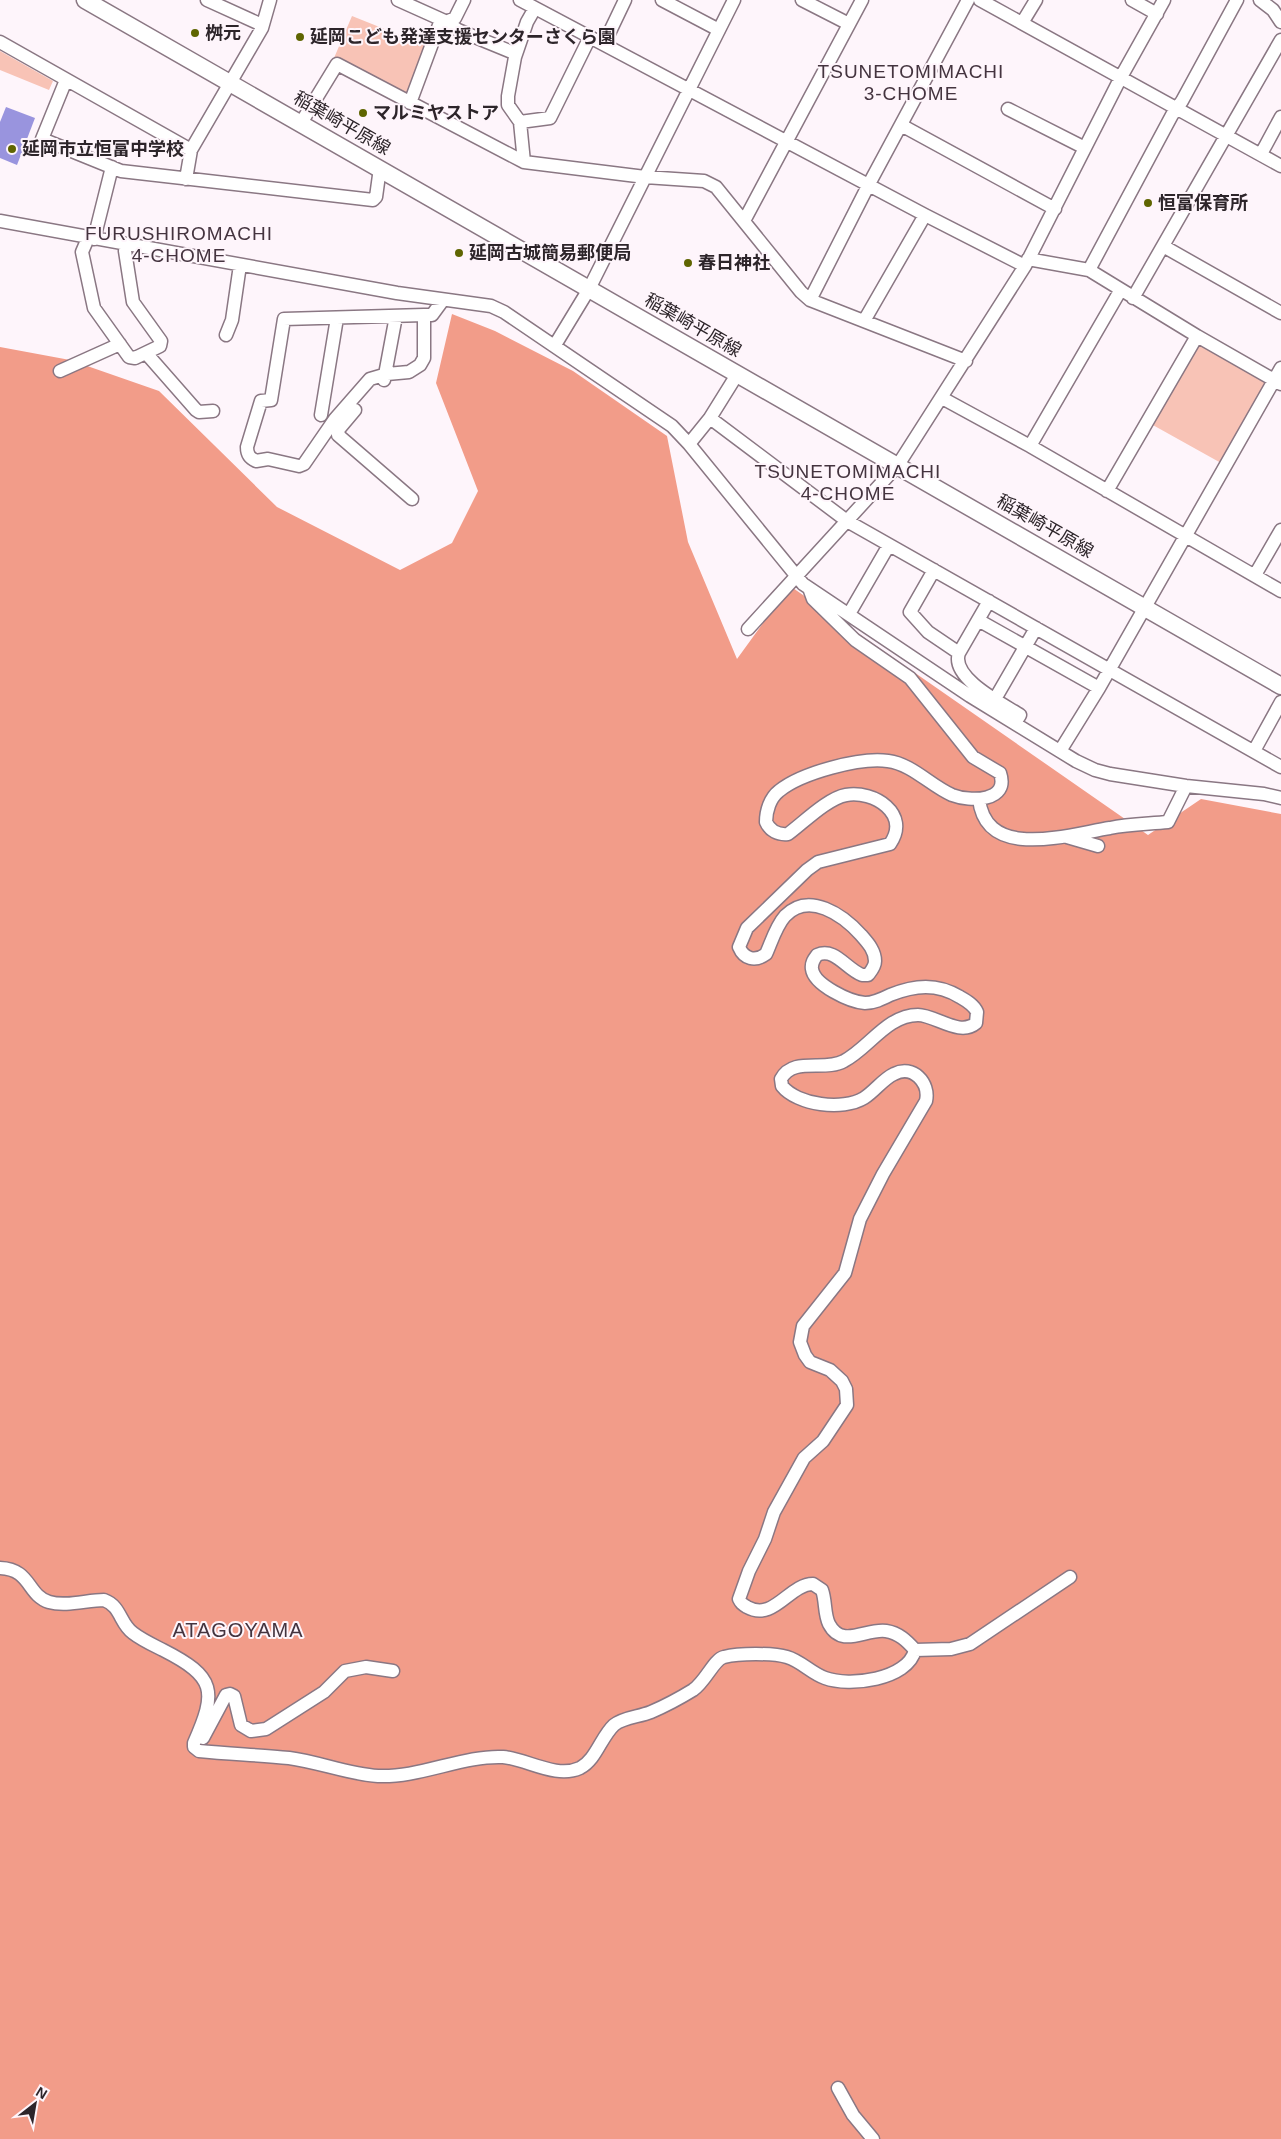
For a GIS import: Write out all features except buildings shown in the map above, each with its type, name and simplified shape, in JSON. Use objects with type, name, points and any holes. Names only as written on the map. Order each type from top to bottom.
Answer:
[{"type":"main road","name":"稲葉崎平原線","points":[[88,1],[1145,606],[1281,686]]},
{"type":"street","points":[[207,0],[262,25]]},
{"type":"street","points":[[186,180],[191,150],[262,25],[270,0]]},
{"type":"street","points":[[398,0],[447,22],[458,30],[514,53],[515,57]]},
{"type":"street","points":[[410,103],[439,25],[455,18],[464,0]]},
{"type":"street","points":[[520,0],[925,215],[1027,262],[1089,270],[1120,291],[1278,382]]},
{"type":"street","points":[[604,44],[625,0]]},
{"type":"street","points":[[662,0],[719,30]]},
{"type":"street","points":[[555,345],[589,289],[734,0]]},
{"type":"street","points":[[802,0],[849,24]]},
{"type":"street","points":[[744,221],[862,0]]},
{"type":"street","points":[[810,300],[868,184],[968,0]]},
{"type":"street","points":[[980,0],[1178,107],[1281,166]]},
{"type":"street","points":[[1022,23],[1036,0]]},
{"type":"street","points":[[1132,0],[1157,14]]},
{"type":"street","points":[[748,629],[898,466],[1027,262],[1121,77],[1164,0]]},
{"type":"street","points":[[1089,270],[1237,0]]},
{"type":"street","points":[[1260,0],[1274,10],[1281,22]]},
{"type":"street","points":[[524,162],[520,122],[508,104],[508,96],[515,57],[527,22],[535,8]]},
{"type":"street","points":[[520,122],[550,118],[590,37]]},
{"type":"street","points":[[1133,298],[1281,40]]},
{"type":"street","points":[[0,42],[191,150]]},
{"type":"street","points":[[301,123],[337,64],[524,162],[645,177],[704,181],[716,187],[801,292],[810,300],[966,361]]},
{"type":"street","points":[[66,80],[42,139],[121,172],[373,200],[376,197],[380,168]]},
{"type":"street","points":[[1008,109],[1085,148]]},
{"type":"street","points":[[1261,154],[1281,117]]},
{"type":"street","points":[[901,126],[1055,209]]},
{"type":"street","points":[[112,167],[91,238],[82,252],[94,308],[129,357],[135,358],[160,346],[161,341],[133,302],[125,251],[126,244]]},
{"type":"street","points":[[864,321],[925,215]]},
{"type":"street","points":[[0,221],[240,265],[443,300],[491,306],[504,312],[555,345],[672,426],[689,444],[796,576],[809,588],[970,696],[1095,770],[1186,786],[1264,794],[1281,798]]},
{"type":"street","points":[[1163,246],[1281,313]]},
{"type":"street","points":[[226,335],[232,320],[240,265]]},
{"type":"street","points":[[1030,446],[1120,291]]},
{"type":"street","points":[[424,315],[424,358],[420,365],[409,372],[387,374],[370,379],[335,419],[304,464],[299,466],[268,459],[256,461],[250,458],[247,454],[247,448],[261,401],[271,400],[284,318],[337,318],[424,315],[432,315],[443,300]]},
{"type":"street","points":[[396,316],[387,374],[384,380],[374,385],[339,430],[338,435],[412,498]]},
{"type":"street","points":[[321,415],[337,318]]},
{"type":"street","points":[[1107,491],[1197,336]]},
{"type":"street","points":[[60,371],[120,344]]},
{"type":"street","points":[[146,353],[196,410],[199,412],[212,411]]},
{"type":"street","points":[[1060,751],[1099,688],[1185,536],[1278,382],[1281,368]]},
{"type":"street","points":[[689,444],[710,418],[738,373]]},
{"type":"street","points":[[942,398],[1030,446],[1281,591]]},
{"type":"street","points":[[710,418],[847,521],[1281,767]]},
{"type":"street","points":[[1255,575],[1281,530]]},
{"type":"street","points":[[849,614],[889,545]]},
{"type":"street","points":[[934,570],[910,612],[928,632],[960,653]]},
{"type":"street","points":[[809,588],[813,599],[855,640],[910,678],[973,757],[1000,773],[1002,779],[999,790],[987,798],[979,800],[967,799],[952,795],[890,761],[875,761],[836,766],[814,774],[779,791],[768,807],[766,822],[774,832],[782,835],[788,834],[831,802],[846,794],[866,796],[882,803],[888,808],[895,818],[897,830],[890,844],[818,862],[806,870],[747,928],[739,947],[741,953],[746,958],[761,958],[766,954],[783,918],[787,914],[799,907],[819,906],[837,914],[851,924],[872,949],[875,961],[868,975],[862,975],[830,953],[823,952],[817,955],[812,967],[813,974],[824,984],[848,1000],[867,1003],[913,987],[941,988],[970,1003],[977,1012],[976,1023],[968,1027],[960,1027],[919,1014],[909,1015],[888,1026],[843,1062],[831,1066],[800,1066],[790,1068],[781,1078],[782,1086],[794,1096],[830,1105],[853,1104],[865,1097],[893,1074],[906,1071],[918,1076],[927,1088],[928,1094],[926,1101],[883,1174],[860,1219],[845,1273],[803,1326],[800,1334],[800,1342],[810,1362],[830,1370],[842,1380],[846,1389],[847,1405],[823,1441],[804,1458],[774,1512],[765,1539],[749,1571],[739,1599],[742,1604],[752,1609],[770,1609],[804,1586],[813,1584],[822,1590],[826,1618],[833,1630],[838,1634],[850,1638],[886,1631],[899,1635],[915,1650],[951,1649],[970,1644],[1070,1577]]},
{"type":"street","points":[[989,601],[958,657],[970,683],[1020,715],[1015,723]]},
{"type":"street","points":[[978,620],[1099,688]]},
{"type":"street","points":[[995,699],[1036,628]]},
{"type":"street","points":[[1254,751],[1281,702]]},
{"type":"street","points":[[979,800],[984,820],[989,825],[1006,835],[1033,840],[1118,826],[1168,822],[1186,786]]},
{"type":"street","points":[[1062,836],[1098,846]]},
{"type":"street","points":[[0,1568],[8,1568],[21,1574],[37,1594],[48,1602],[104,1600],[111,1602],[134,1634],[184,1661],[202,1675],[208,1687],[209,1697],[208,1708],[194,1743],[194,1747],[197,1749],[291,1759],[378,1776],[397,1775],[494,1757],[504,1757],[557,1771],[577,1769],[589,1761],[613,1726],[619,1721],[651,1712],[693,1690],[706,1679],[718,1659],[726,1656],[786,1656],[826,1679],[848,1682],[871,1680],[890,1673],[909,1662],[915,1650]]},
{"type":"street","points":[[197,1749],[226,1695],[234,1696],[240,1725],[256,1731],[266,1728],[324,1692],[346,1671],[366,1667],[393,1671]]},
{"type":"street","points":[[838,2088],[853,2114],[873,2139]]},
{"type":"shaded area","points":[[352,16],[427,46],[407,96],[334,58]]},
{"type":"shaded area","points":[[0,51],[53,81],[49,90],[0,70]]},
{"type":"shaded area","points":[[6,107],[35,118],[17,165],[0,158],[0,122]]},
{"type":"shaded area","points":[[452,314],[495,331],[573,371],[667,436],[688,542],[737,659],[790,586],[1148,835],[1201,799],[1281,814],[1281,2139],[0,2139],[0,347],[70,360],[159,391],[277,507],[400,570],[452,543],[478,491],[436,383]]},
{"type":"shaded area","points":[[1201,343],[1265,380],[1266,384],[1221,463],[1151,424],[1197,344]]},
{"type":"place","name":"桝元","points":[[195,33]]},
{"type":"place","name":"延岡こども発達支援センターさくら園","points":[[300,37]]},
{"type":"place","name":"マルミヤストア","points":[[363,113]]},
{"type":"place","name":"延岡市立恒富中学校","points":[[12,149]]},
{"type":"place","name":"恒富保育所","points":[[1148,203]]},
{"type":"place","name":"延岡古城簡易郵便局","points":[[459,253]]},
{"type":"place","name":"春日神社","points":[[688,263]]},
{"type":"district","name":"TSUNETOMIMACHI 3-CHOME","points":[[911,82]]},
{"type":"district","name":"FURUSHIROMACHI 4-CHOME","points":[[179,244]]},
{"type":"district","name":"TSUNETOMIMACHI 4-CHOME","points":[[848,482]]},
{"type":"district","name":"ATAGOYAMA","points":[[238,1630]]}]
